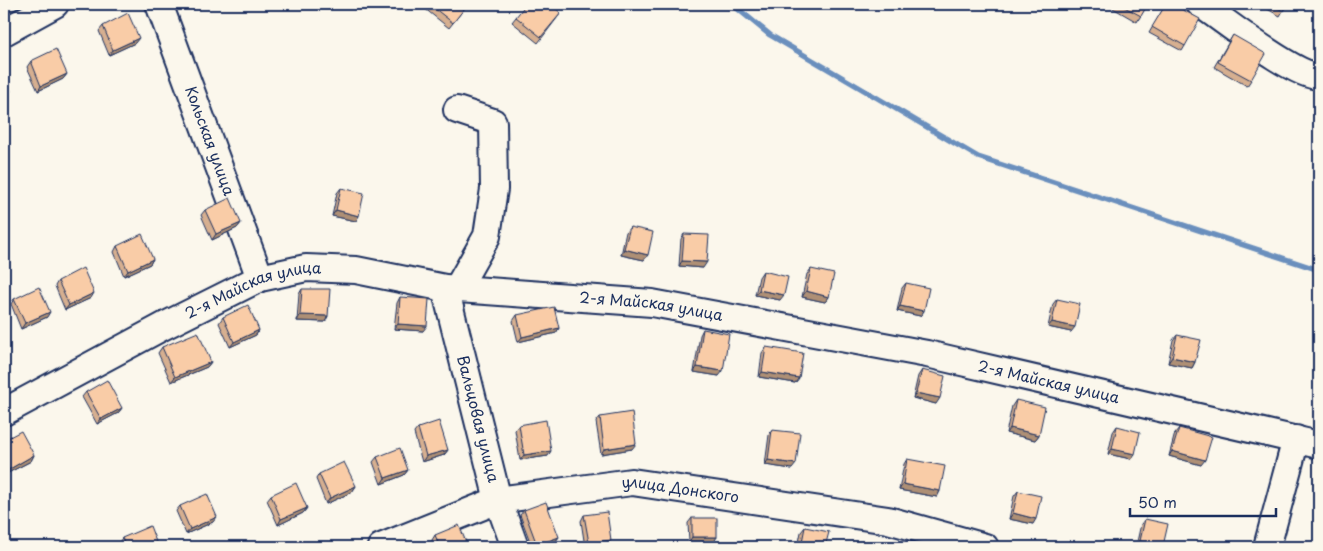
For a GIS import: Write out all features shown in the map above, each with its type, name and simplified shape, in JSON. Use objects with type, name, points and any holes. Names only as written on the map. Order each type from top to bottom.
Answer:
[{"type":"street","points":[[4,32],[55,4]]},
{"type":"street","name":"Кольская улица","points":[[159,4],[260,278]]},
{"type":"street","points":[[1200,4],[1290,65],[1310,76],[1319,76]]},
{"type":"street","points":[[451,288],[487,236],[494,179],[494,122],[457,110]]},
{"type":"street","name":"2-я Майская улица","points":[[4,412],[164,326],[260,278],[306,268],[356,270],[451,288],[652,304],[927,354],[1308,442]]},
{"type":"street","name":"Вальцовая улица","points":[[451,288],[498,500],[515,547]]},
{"type":"street","points":[[1267,547],[1308,442]]},
{"type":"street","name":"улица Донского","points":[[381,547],[498,500],[632,482],[888,520],[985,547]]},
{"type":"building","points":[[429,4],[468,4],[453,23]]},
{"type":"building","points":[[526,4],[550,4],[561,13],[541,37],[516,17]]},
{"type":"building","points":[[1119,4],[1148,4],[1141,16]]},
{"type":"building","points":[[1166,4],[1172,4],[1200,19],[1185,46],[1152,27]]},
{"type":"building","points":[[1271,4],[1287,4],[1283,11]]},
{"type":"building","points":[[128,13],[139,38],[113,50],[103,26]]},
{"type":"building","points":[[1233,35],[1266,54],[1251,80],[1218,62]]},
{"type":"building","points":[[56,49],[67,74],[41,86],[31,61]]},
{"type":"building","points":[[4,75],[11,91],[4,95]]},
{"type":"building","points":[[341,188],[364,193],[359,216],[336,210]]},
{"type":"building","points":[[230,198],[241,223],[216,234],[205,210]]},
{"type":"building","points":[[630,227],[653,232],[648,255],[624,249]]},
{"type":"building","points":[[142,234],[153,259],[128,271],[117,246]]},
{"type":"building","points":[[684,234],[709,235],[707,262],[682,261]]},
{"type":"building","points":[[83,268],[94,293],[69,305],[58,281]]},
{"type":"building","points":[[811,269],[834,274],[829,297],[806,291]]},
{"type":"building","points":[[763,271],[788,277],[784,295],[759,290]]},
{"type":"building","points":[[906,283],[929,288],[924,311],[900,306]]},
{"type":"building","points":[[39,287],[50,312],[25,323],[14,299]]},
{"type":"building","points":[[302,289],[330,289],[328,316],[300,315]]},
{"type":"building","points":[[400,297],[429,299],[427,326],[398,324]]},
{"type":"building","points":[[1057,299],[1080,304],[1075,327],[1052,322]]},
{"type":"building","points":[[248,305],[259,330],[234,342],[223,317]]},
{"type":"building","points":[[554,307],[559,328],[522,337],[517,315]]},
{"type":"building","points":[[703,329],[729,334],[723,371],[697,367]]},
{"type":"building","points":[[198,332],[211,362],[175,377],[162,347]]},
{"type":"building","points":[[1177,335],[1201,340],[1195,362],[1172,357]]},
{"type":"building","points":[[766,347],[803,353],[799,378],[762,372]]},
{"type":"building","points":[[922,370],[945,376],[940,398],[916,393]]},
{"type":"building","points":[[107,380],[122,408],[101,419],[86,392]]},
{"type":"building","points":[[1016,400],[1045,407],[1039,435],[1010,428]]},
{"type":"building","points":[[632,412],[636,444],[604,449],[600,417]]},
{"type":"building","points":[[546,420],[551,451],[524,455],[519,425]]},
{"type":"building","points":[[439,421],[448,450],[426,456],[418,428]]},
{"type":"building","points":[[1117,426],[1140,432],[1135,454],[1112,449]]},
{"type":"building","points":[[1179,428],[1212,437],[1205,460],[1172,451]]},
{"type":"building","points":[[772,430],[800,433],[796,464],[768,460]]},
{"type":"building","points":[[21,431],[34,455],[8,470],[4,463],[4,440]]},
{"type":"building","points":[[400,448],[408,470],[385,478],[377,457]]},
{"type":"building","points":[[907,459],[945,466],[940,491],[903,484]]},
{"type":"building","points":[[344,462],[356,486],[330,498],[319,474]]},
{"type":"building","points":[[296,483],[307,508],[281,519],[271,495]]},
{"type":"building","points":[[1018,491],[1041,496],[1036,519],[1013,513]]},
{"type":"building","points":[[207,494],[217,517],[190,529],[180,506]]},
{"type":"building","points":[[546,502],[559,537],[537,545],[524,510]]},
{"type":"building","points":[[607,512],[611,540],[589,543],[584,515]]},
{"type":"building","points":[[692,518],[717,518],[717,537],[692,537]]},
{"type":"building","points":[[1145,519],[1168,524],[1163,546],[1140,541]]},
{"type":"building","points":[[459,525],[468,547],[440,547],[435,535]]},
{"type":"building","points":[[150,526],[158,547],[126,547],[122,538]]},
{"type":"building","points":[[805,527],[829,532],[825,547],[801,547]]},
{"type":"waterway","points":[[732,4],[770,35],[978,157],[1319,270]]}]
